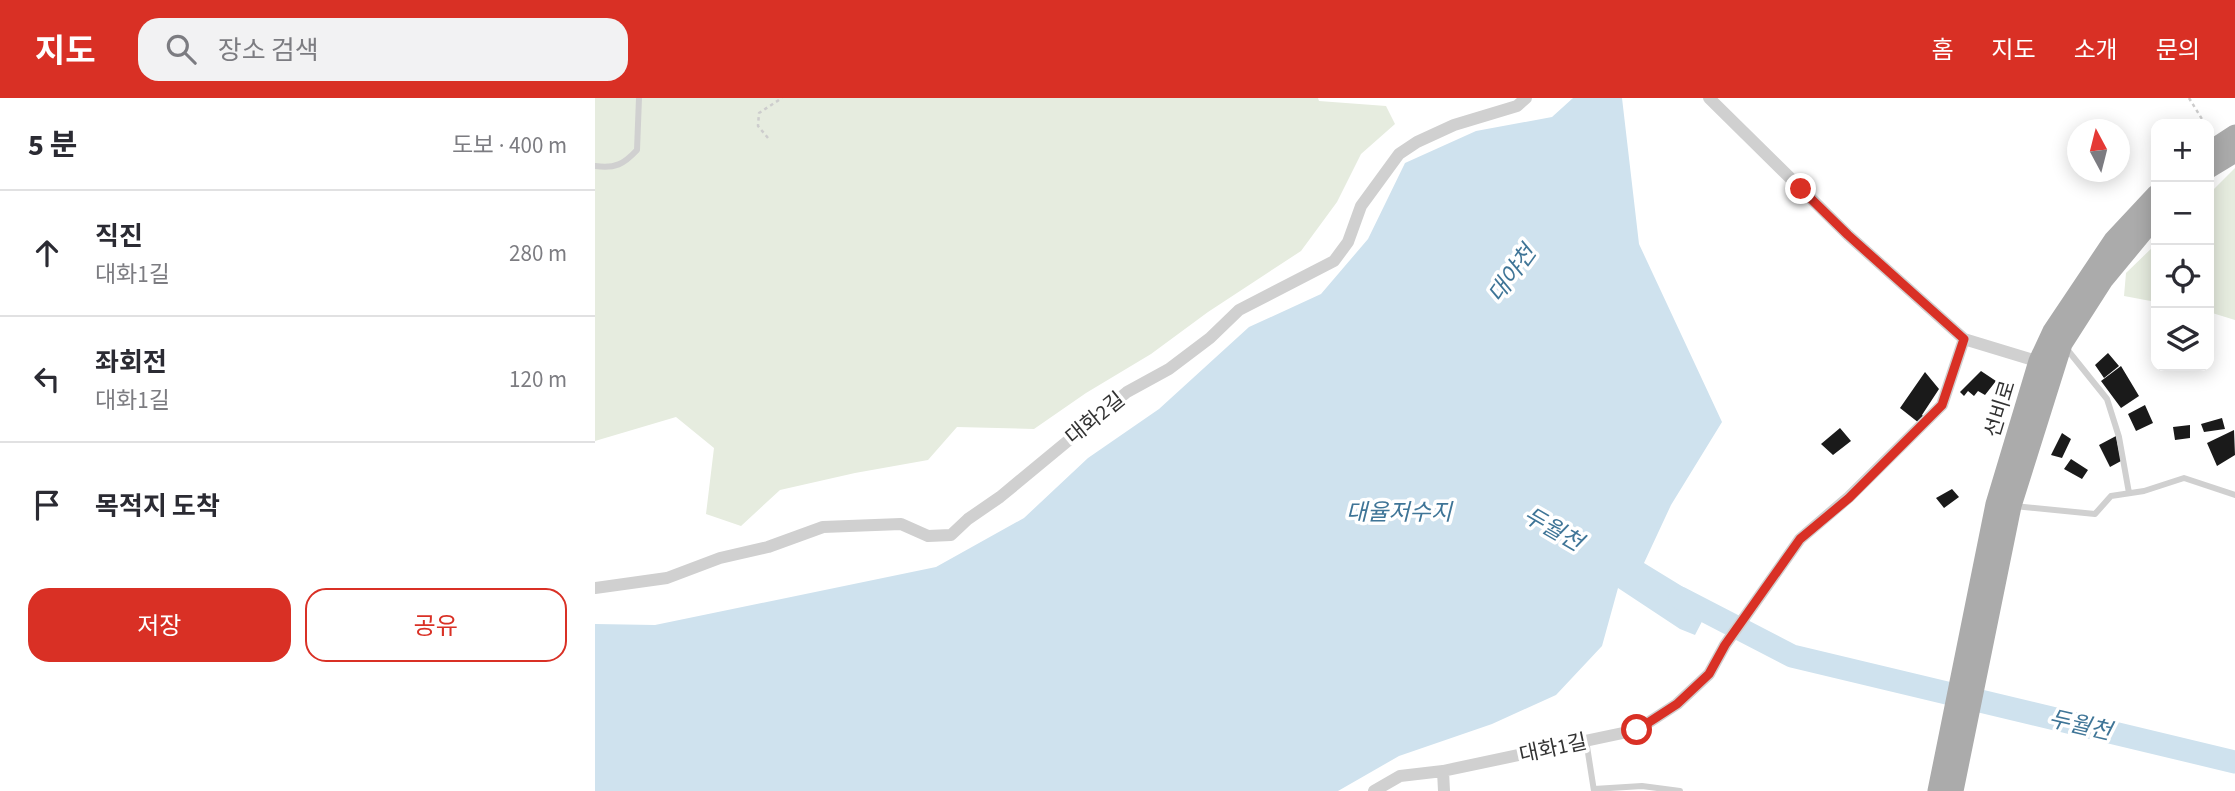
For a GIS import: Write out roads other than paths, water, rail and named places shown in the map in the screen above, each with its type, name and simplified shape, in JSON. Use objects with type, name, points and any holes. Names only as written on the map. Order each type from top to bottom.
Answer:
[{"type":"main road","points":[[2214,148],[2235,134]]},
{"type":"main road","points":[[2214,166],[2235,153]]},
{"type":"main road","name":"선비로","points":[[1968,673],[2047,364],[2052,331],[2113,240],[2151,199]]},
{"type":"main road","name":"선비로","points":[[1968,673],[1995,504],[2047,364],[2104,280],[2151,223]]},
{"type":"main road","points":[[1937,791],[1957,728],[1968,673]]},
{"type":"main road","points":[[1954,791],[1957,728]]},
{"type":"street","name":"대화2길","points":[[595,587],[667,578],[720,558],[768,547],[823,527],[901,524],[928,536],[951,536],[968,519],[1000,497],[1127,391],[1169,369],[1210,338],[1239,310],[1334,261],[1348,242],[1361,206],[1399,154],[1417,142],[1454,125],[1517,106],[1526,98]]},
{"type":"street","points":[[1709,98],[1848,235],[1964,339],[2047,364]]},
{"type":"street","name":"대화1길","points":[[1374,791],[1400,776],[1443,771],[1637,730],[1677,704],[1709,674],[1725,645],[1800,539],[1849,498],[1942,405],[1964,339]]},
{"type":"street","points":[[1443,771],[1444,791]]},
{"type":"lane","points":[[595,166],[624,163],[638,150],[639,98]]},
{"type":"lane","points":[[2063,344],[2107,399],[2119,437],[2129,494]]},
{"type":"lane","points":[[2012,506],[2095,514],[2111,496],[2144,491],[2184,478],[2235,495]]},
{"type":"lane","points":[[1586,740],[1594,790],[1642,786],[1680,791]]},
{"type":"water","name":"대율저수지","points":[[1573,98],[1622,98],[1639,244],[1722,422],[1671,505],[1644,563],[1711,604],[1695,635],[1680,629],[1618,588],[1602,646],[1556,695],[1492,724],[1399,756],[1338,791],[595,791],[595,624],[655,625],[936,567],[1024,518],[1088,458],[1159,409],[1249,327],[1321,294],[1368,239],[1405,163],[1476,131],[1552,117]]},
{"type":"waterway","name":"두월천","points":[[1680,598],[1792,656],[2235,762]]},
{"type":"water label","name":"대야천","points":[[1512,274]]}]
